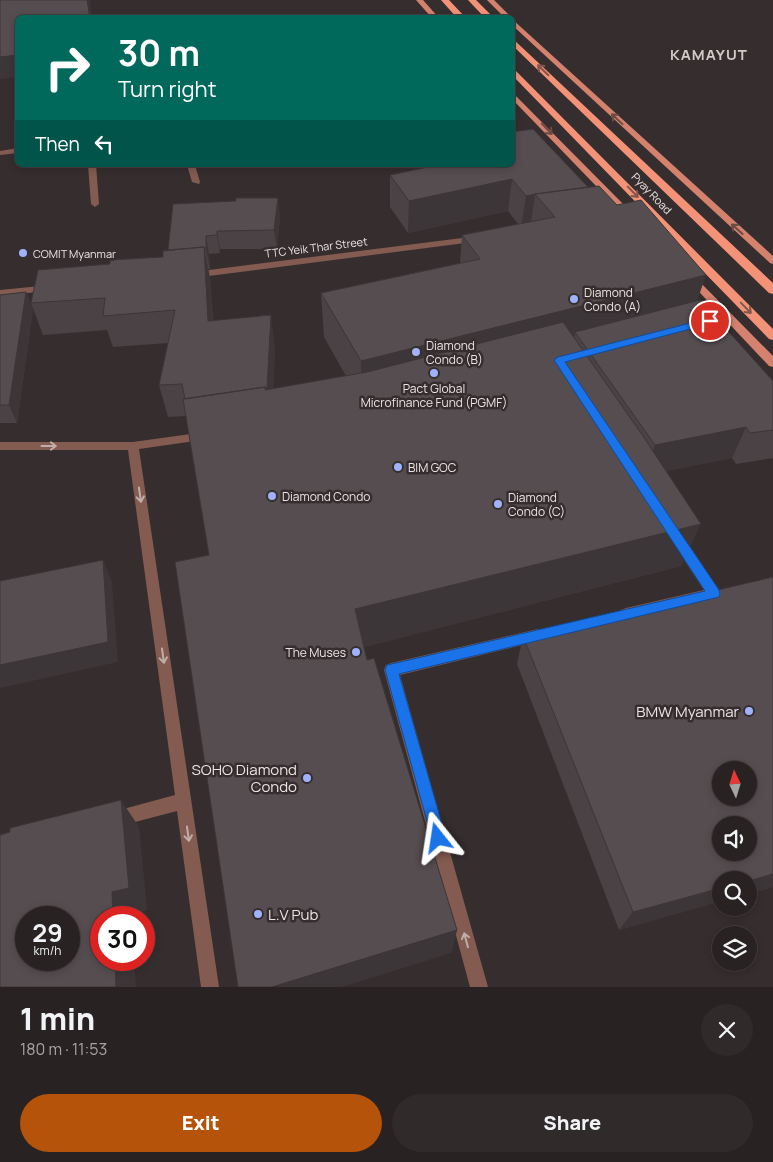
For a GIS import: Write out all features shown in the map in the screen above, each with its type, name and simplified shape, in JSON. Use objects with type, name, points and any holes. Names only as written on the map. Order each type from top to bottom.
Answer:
[{"type":"highway","points":[[445,0],[459,15]]},
{"type":"highway","points":[[472,0],[487,15]]},
{"type":"highway","name":"Pyay Road","points":[[515,43],[773,290]]},
{"type":"highway","name":"Pyay Road","points":[[515,72],[773,336]]},
{"type":"main road","points":[[419,0],[433,15]]},
{"type":"main road","points":[[490,0],[506,15]]},
{"type":"main road","points":[[515,24],[773,261]]},
{"type":"main road","points":[[515,97],[635,221]]},
{"type":"main road","points":[[682,268],[724,317],[773,363]]},
{"type":"street","points":[[0,153],[15,150]]},
{"type":"street","points":[[92,167],[95,204]]},
{"type":"street","points":[[192,167],[196,182]]},
{"type":"street","points":[[617,222],[635,221]]},
{"type":"street","name":"TTC Yeik Thar Street","points":[[178,276],[493,237]]},
{"type":"street","points":[[0,293],[59,288]]},
{"type":"street","points":[[0,446],[133,446],[218,434]]},
{"type":"street","points":[[133,446],[210,987]]},
{"type":"street","points":[[610,618],[714,594],[671,529]]},
{"type":"street","points":[[479,987],[392,670],[553,632]]},
{"type":"street","points":[[97,824],[184,801]]},
{"type":"building","points":[[0,0],[87,0],[90,15],[15,15],[15,55],[0,57]]},
{"type":"building","points":[[533,129],[588,187],[526,196],[512,179],[409,201],[390,175],[428,167],[515,167],[515,132]]},
{"type":"building","points":[[599,186],[617,205],[641,200],[706,275],[361,361],[321,293],[480,259],[462,235],[555,217],[535,194]]},
{"type":"building","points":[[236,198],[278,198],[274,230],[217,231],[217,235],[206,236],[206,250],[204,247],[168,250],[173,204],[236,201]]},
{"type":"building","points":[[204,247],[208,321],[271,315],[267,388],[185,399],[182,384],[159,385],[175,310],[103,316],[105,298],[31,303],[38,270],[110,264],[110,260],[163,257],[163,251]]},
{"type":"building","points":[[26,292],[9,405],[0,405],[0,295]]},
{"type":"building","points":[[700,300],[773,381],[773,430],[750,433],[746,427],[655,445],[575,332]]},
{"type":"building","points":[[563,322],[643,436],[701,524],[355,609],[367,660],[374,658],[457,930],[272,987],[238,987],[175,562],[209,555],[183,399],[265,387],[265,390],[367,372]]},
{"type":"building","points":[[103,560],[108,642],[0,665],[0,581]]},
{"type":"building","points":[[773,577],[773,874],[757,879],[757,871],[712,871],[712,890],[633,912],[523,636],[694,599],[692,596]]},
{"type":"building","points":[[121,800],[129,888],[112,892],[113,906],[90,906],[90,971],[115,971],[116,987],[0,987],[0,835],[10,832],[10,828]]},
{"type":"place","name":"COMIT Myanmar","points":[[23,253]]},
{"type":"place","name":"Diamond Condo (A)","points":[[574,299]]},
{"type":"place","name":"Diamond Condo (B)","points":[[416,352]]},
{"type":"place","name":"Pact Global Microfinance Fund (PGMF)","points":[[434,373]]},
{"type":"place","name":"BIM GOC","points":[[398,467]]},
{"type":"place","name":"Diamond Condo","points":[[272,496]]},
{"type":"place","name":"Diamond Condo (C)","points":[[498,504]]},
{"type":"place","name":"The Muses","points":[[356,652]]},
{"type":"place","name":"BMW Myanmar","points":[[749,711]]},
{"type":"place","name":"SOHO Diamond Condo","points":[[307,778]]},
{"type":"place","name":"L.V Pub","points":[[258,914]]},
{"type":"district","name":"KAMAYUT","points":[[709,54]]},
{"type":"route","points":[[438,838],[392,670],[714,594],[558,360],[710,321]]}]
